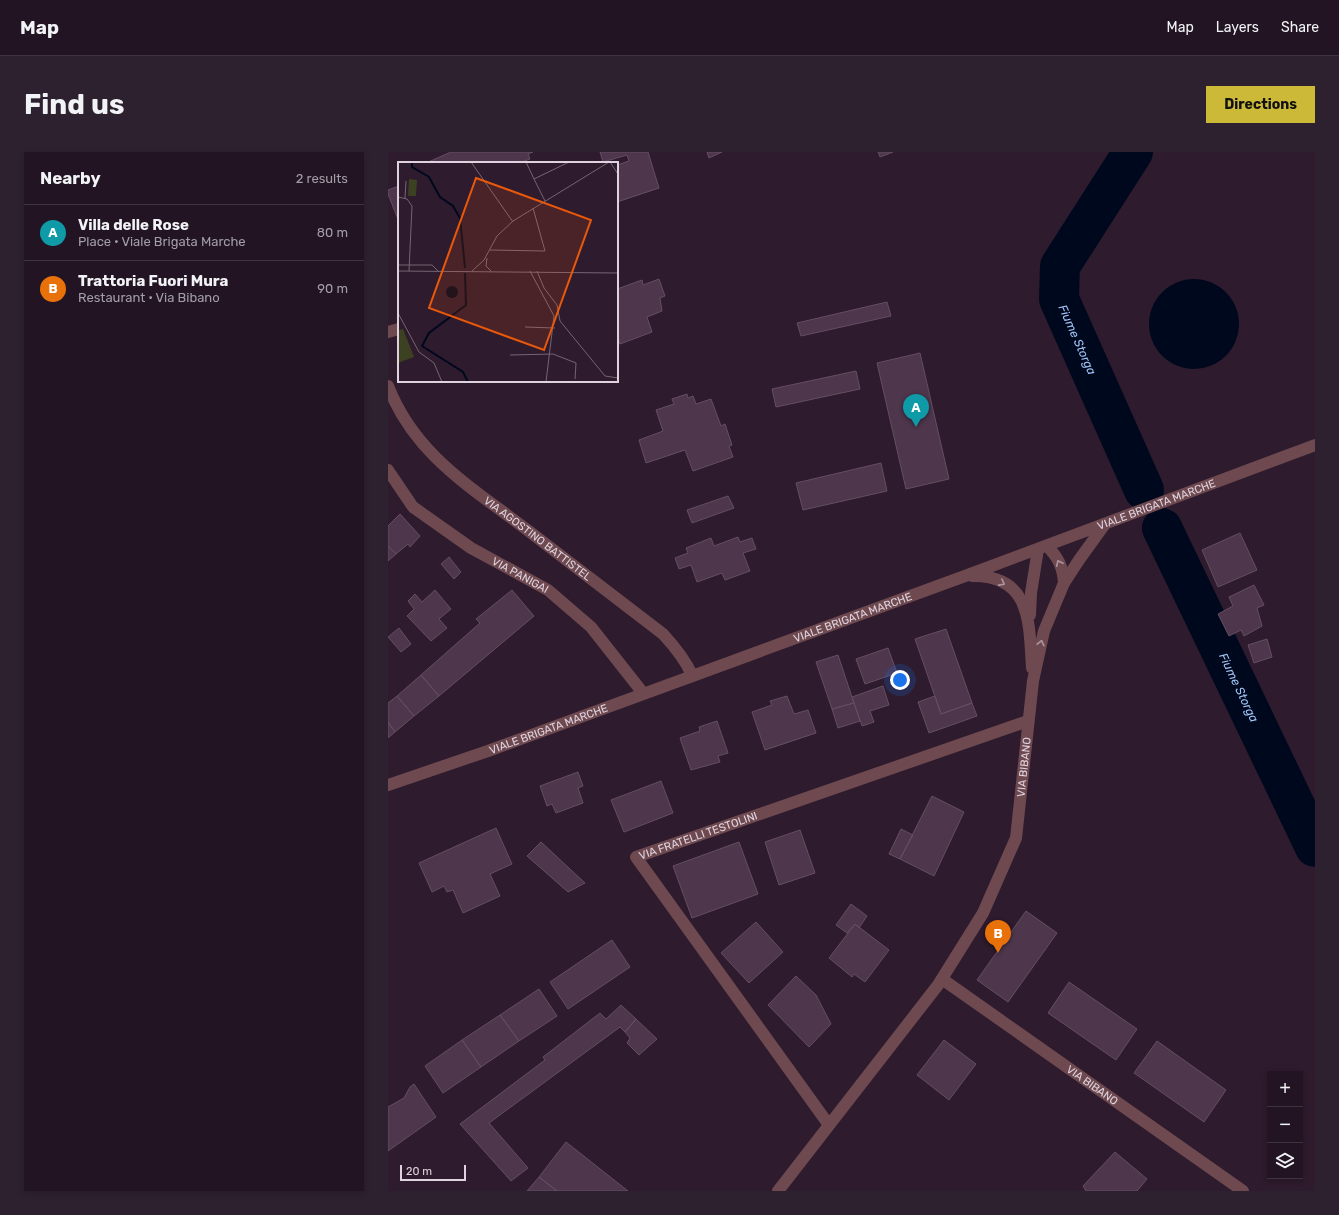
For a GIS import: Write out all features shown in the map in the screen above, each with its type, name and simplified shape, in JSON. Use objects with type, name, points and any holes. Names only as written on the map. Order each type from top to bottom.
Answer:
[{"type":"street","points":[[388,332],[398,329]]},
{"type":"street","name":"VIA AGOSTINO BATTISTEL","points":[[389,392],[403,417],[419,440],[454,475],[663,634],[677,648],[687,662],[692,675]]},
{"type":"street","name":"VIALE BRIGATA MARCHE","points":[[388,785],[965,576],[1315,444]]},
{"type":"street","name":"VIA PANIGAI","points":[[388,470],[413,507],[471,548],[548,590],[591,627],[643,693]]},
{"type":"street","name":"VIA BIBANO","points":[[778,1191],[938,986],[983,913],[1016,838],[1033,681],[1044,631],[1064,583],[1105,524]]},
{"type":"street","points":[[1030,629],[1030,593],[1042,547],[1055,554],[1063,572],[1064,583]]},
{"type":"street","name":"VIA BIBANO","points":[[965,576],[985,576],[1003,582],[1018,594],[1026,609],[1030,629],[1033,681]]},
{"type":"street","name":"VIA FRATELLI TESTOLINI","points":[[829,1126],[636,857],[1028,721]]},
{"type":"street","name":"VIA BIBANO","points":[[942,979],[1243,1191]]},
{"type":"water","points":[[1194,279],[1211,282],[1226,292],[1236,307],[1239,324],[1236,341],[1226,356],[1211,366],[1194,369],[1177,366],[1162,356],[1152,341],[1149,324],[1152,307],[1162,292],[1177,282]]},
{"type":"building","points":[[451,152],[533,152],[528,154],[530,159],[522,162],[428,162]]},
{"type":"building","points":[[600,152],[648,152],[659,188],[618,202],[618,165],[629,161],[627,155],[603,162]]},
{"type":"building","points":[[707,152],[722,152],[709,158]]},
{"type":"building","points":[[878,152],[893,152],[880,157]]},
{"type":"building","points":[[398,186],[398,219],[388,194],[388,190]]},
{"type":"building","points":[[659,279],[665,296],[660,298],[662,311],[647,317],[652,332],[620,344],[618,337],[618,289],[642,280],[643,285]]},
{"type":"building","points":[[887,302],[891,316],[801,336],[797,323]]},
{"type":"building","points":[[920,353],[949,479],[906,489],[877,363]]},
{"type":"building","points":[[856,371],[860,389],[776,407],[772,389]]},
{"type":"building","points":[[687,394],[688,398],[693,396],[696,404],[711,399],[721,426],[725,424],[732,445],[729,446],[733,457],[693,471],[685,450],[646,463],[639,440],[663,431],[656,410],[674,404],[672,399]]},
{"type":"building","points":[[881,463],[887,491],[803,510],[796,483]]},
{"type":"building","points":[[728,496],[734,508],[692,523],[687,510]]},
{"type":"building","points":[[400,514],[420,536],[410,547],[408,544],[396,554],[388,546],[388,526]]},
{"type":"building","points":[[1240,533],[1257,570],[1218,587],[1202,550]]},
{"type":"building","points":[[738,537],[740,542],[752,538],[756,549],[743,553],[750,571],[725,580],[722,573],[697,582],[691,565],[679,569],[675,558],[688,553],[686,548],[711,538],[714,546]]},
{"type":"building","points":[[388,546],[396,554],[388,561]]},
{"type":"building","points":[[449,557],[461,572],[454,579],[441,564]]},
{"type":"building","points":[[1254,585],[1264,605],[1257,608],[1262,626],[1244,636],[1241,630],[1229,636],[1218,614],[1233,606],[1229,597]]},
{"type":"building","points":[[435,590],[451,609],[439,619],[447,628],[431,641],[407,616],[414,609],[408,601],[415,594],[422,602]]},
{"type":"building","points":[[512,590],[534,616],[439,696],[421,675],[480,623],[476,619]]},
{"type":"building","points":[[399,628],[411,644],[401,652],[388,637]]},
{"type":"building","points":[[946,629],[972,703],[941,714],[915,639]]},
{"type":"building","points":[[1267,639],[1272,657],[1254,663],[1248,645]]},
{"type":"building","points":[[888,648],[897,673],[865,684],[856,659]]},
{"type":"building","points":[[838,655],[854,703],[832,709],[816,662]]},
{"type":"building","points":[[421,675],[439,696],[414,716],[397,696]]},
{"type":"building","points":[[883,686],[889,705],[870,711],[874,722],[862,726],[852,697]]},
{"type":"building","points":[[397,696],[414,716],[395,732],[388,722],[388,703]]},
{"type":"building","points":[[787,696],[794,714],[808,710],[816,733],[765,750],[752,712],[772,705],[770,701]]},
{"type":"building","points":[[935,696],[941,714],[972,703],[977,716],[929,733],[918,702]]},
{"type":"building","points":[[854,703],[860,721],[838,728],[832,709]]},
{"type":"building","points":[[717,721],[728,753],[718,756],[720,762],[691,770],[680,738],[700,731],[699,727]]},
{"type":"building","points":[[388,722],[395,732],[388,738]]},
{"type":"building","points":[[578,772],[583,786],[578,788],[583,803],[556,813],[552,804],[547,806],[540,786]]},
{"type":"building","points":[[661,781],[673,813],[624,832],[611,800]]},
{"type":"building","points":[[932,796],[964,812],[934,876],[900,859]]},
{"type":"building","points":[[496,828],[512,864],[490,874],[500,896],[463,913],[453,890],[447,892],[444,886],[432,892],[419,863]]},
{"type":"building","points":[[901,829],[913,835],[900,859],[889,854]]},
{"type":"building","points":[[800,830],[815,873],[779,885],[765,842]]},
{"type":"building","points":[[541,842],[585,883],[568,892],[527,856]]},
{"type":"building","points":[[739,842],[758,894],[692,918],[673,866]]},
{"type":"building","points":[[851,904],[867,916],[859,928],[855,924],[847,933],[836,925]]},
{"type":"building","points":[[1026,911],[1057,933],[1008,1002],[977,980]]},
{"type":"building","points":[[756,922],[783,952],[749,983],[721,953]]},
{"type":"building","points":[[855,924],[889,950],[865,982],[854,974],[852,977],[829,958]]},
{"type":"building","points":[[612,940],[630,967],[568,1009],[550,982]]},
{"type":"building","points":[[796,976],[816,995],[831,1024],[809,1047],[768,1005]]},
{"type":"building","points":[[1069,982],[1137,1029],[1116,1060],[1048,1013]]},
{"type":"building","points":[[539,989],[557,1016],[519,1041],[500,1015]]},
{"type":"building","points":[[621,1005],[636,1019],[625,1032],[620,1027],[489,1123],[528,1168],[511,1181],[460,1124],[545,1060],[543,1057],[600,1013],[606,1019]]},
{"type":"building","points":[[500,1015],[519,1041],[481,1067],[462,1040]]},
{"type":"building","points":[[636,1019],[657,1039],[639,1055],[627,1043],[630,1038],[625,1032]]},
{"type":"building","points":[[462,1040],[481,1067],[443,1093],[425,1066]]},
{"type":"building","points":[[944,1040],[976,1064],[949,1100],[917,1075]]},
{"type":"building","points":[[1157,1041],[1226,1090],[1204,1122],[1134,1073]]},
{"type":"building","points":[[414,1084],[436,1117],[388,1151],[388,1107],[404,1098],[410,1087]]},
{"type":"building","points":[[566,1142],[628,1191],[557,1191],[539,1177]]},
{"type":"building","points":[[1115,1152],[1147,1179],[1137,1191],[1086,1191],[1083,1186]]},
{"type":"building","points":[[539,1177],[557,1191],[527,1191]]},
{"type":"waterway","name":"Fiume Storga","points":[[1133,152],[1060,266],[1059,299],[1144,490]]},
{"type":"waterway","name":"Fiume Storga","points":[[1162,528],[1315,847]]},
{"type":"place","name":"Villa delle Rose","points":[[916,427]]},
{"type":"place","name":"Trattoria Fuori Mura","points":[[998,953]]}]
